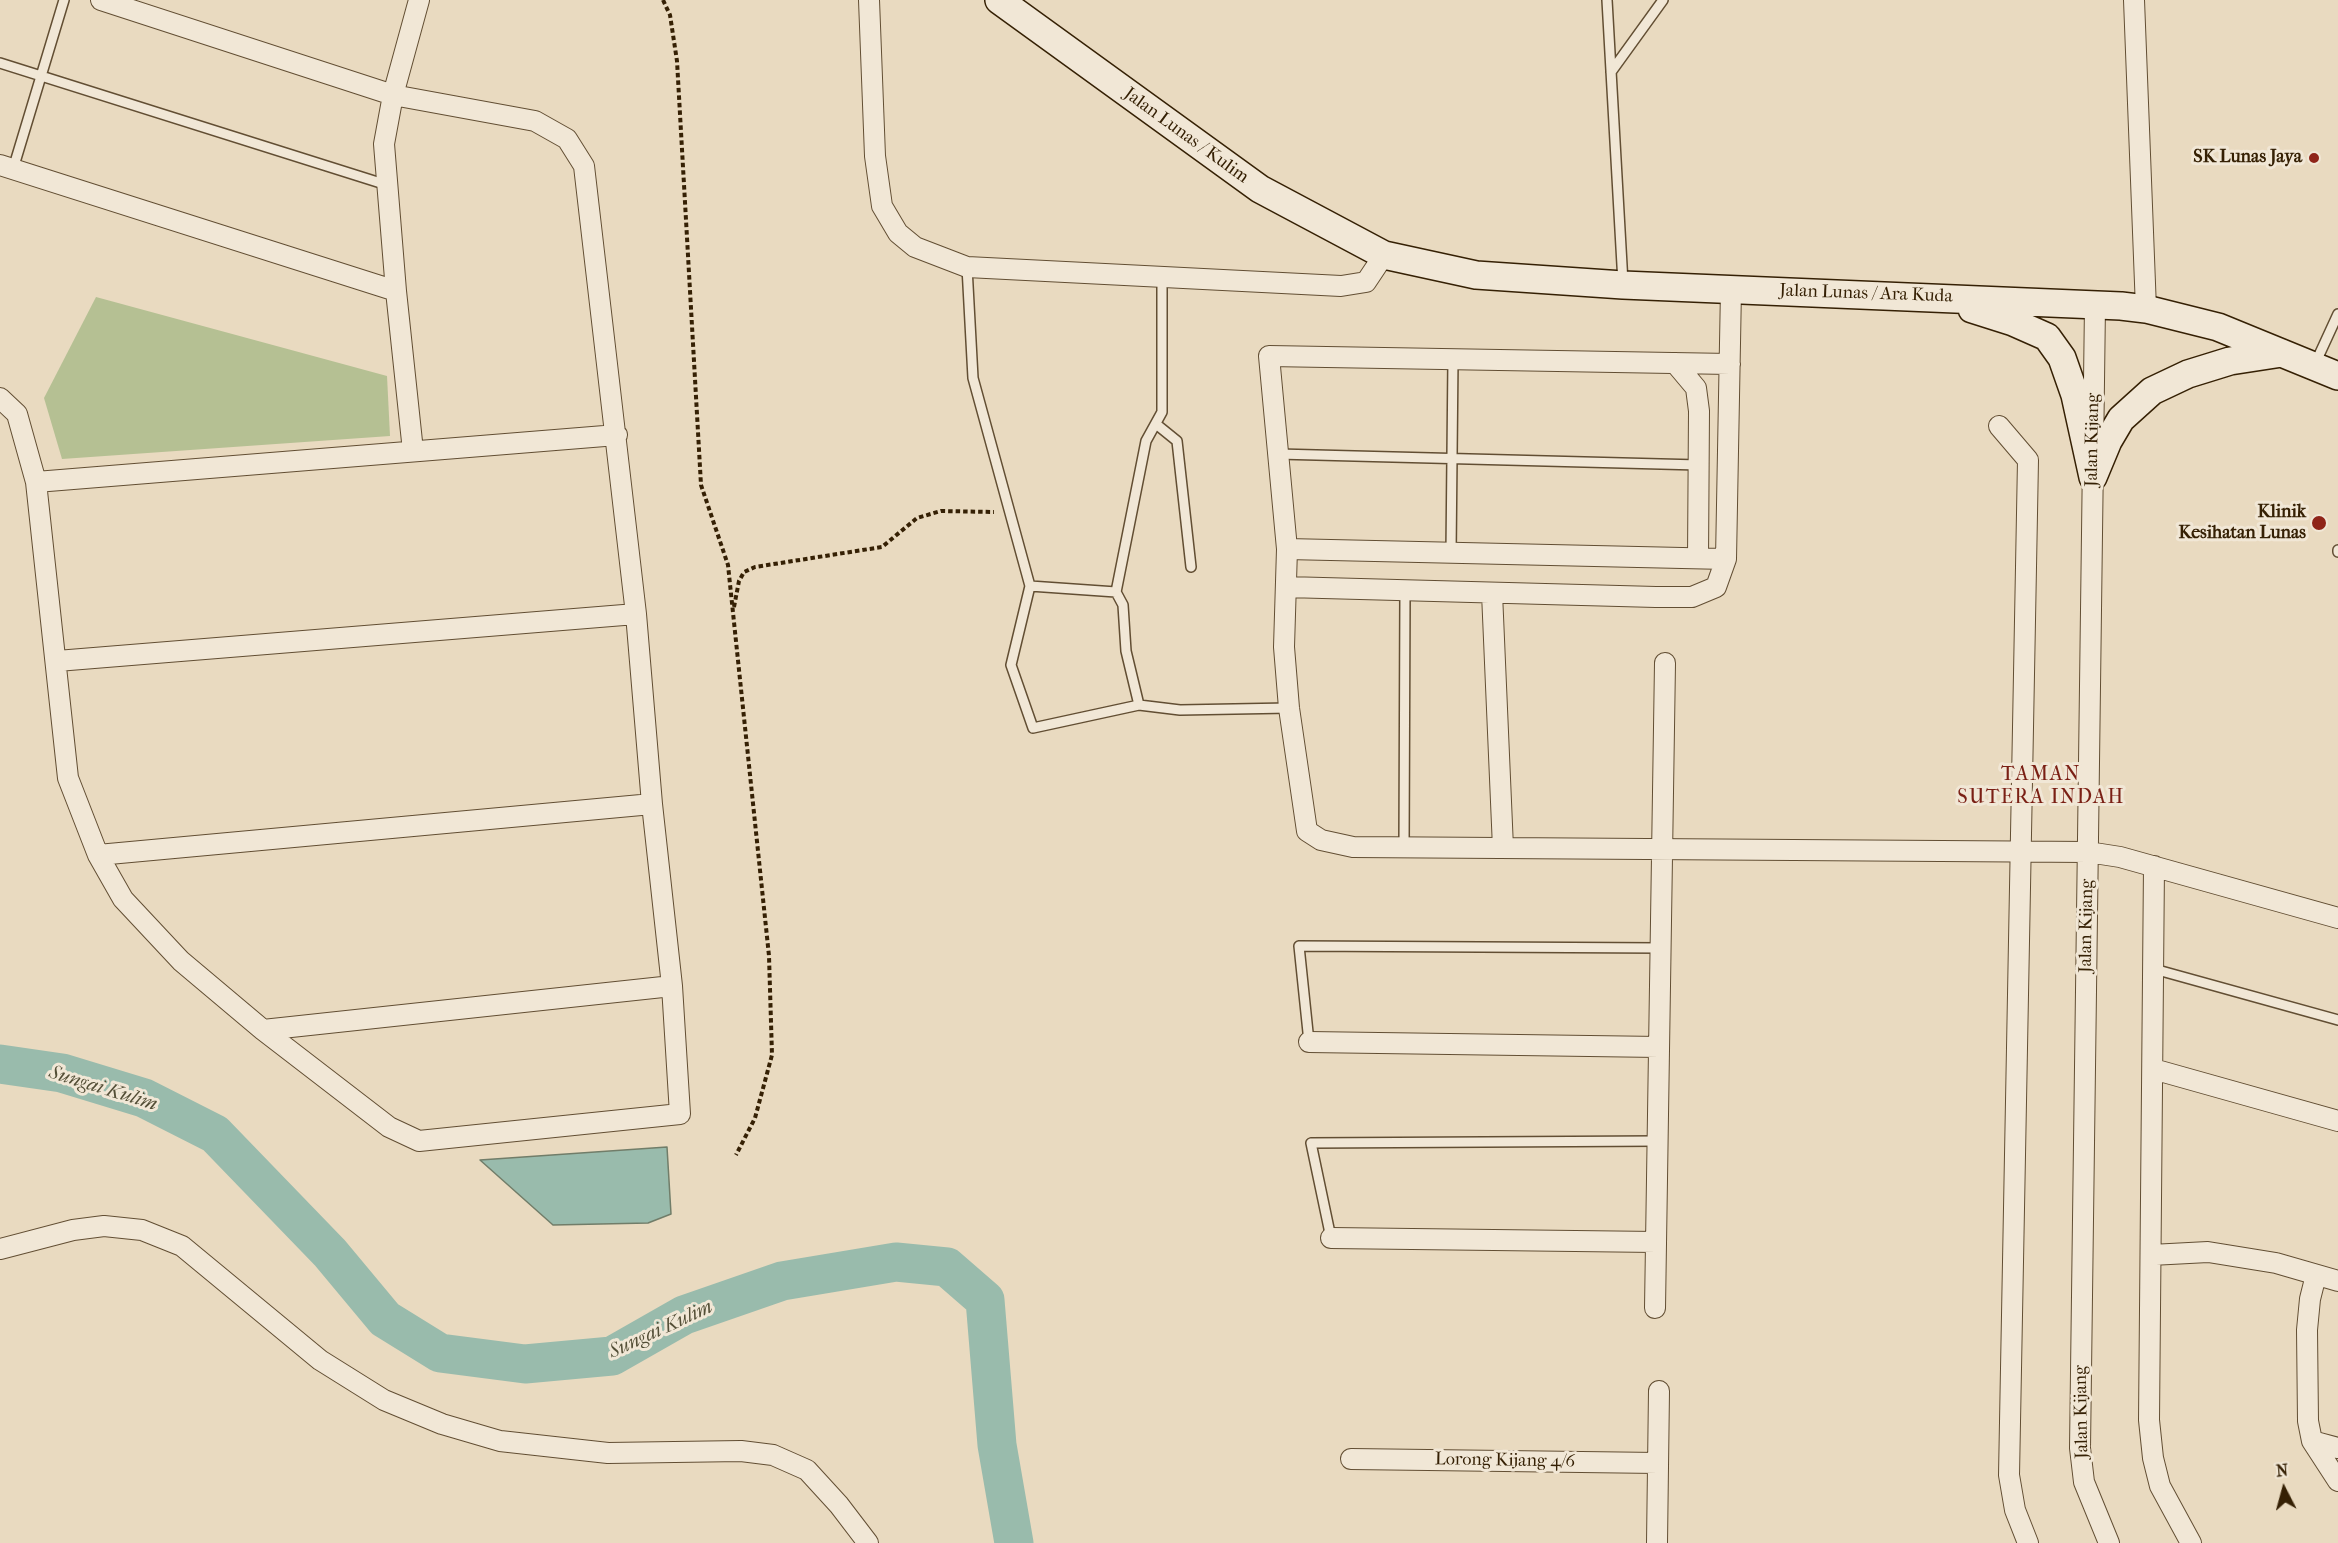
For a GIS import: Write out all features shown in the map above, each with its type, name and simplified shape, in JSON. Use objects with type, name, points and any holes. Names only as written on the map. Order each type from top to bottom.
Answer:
[{"type":"main road","name":"Jalan Lunas / Kulim","points":[[999,0],[1260,189],[1384,255]]},
{"type":"main road","name":"Jalan Lunas / Ara Kuda","points":[[1384,255],[1476,276],[2146,309],[2218,327],[2326,371]]},
{"type":"main road","points":[[1936,297],[2013,322],[2047,337],[2062,358],[2074,395],[2092,477]]},
{"type":"main road","points":[[2092,477],[2121,419],[2152,391],[2188,374],[2230,361],[2284,353]]},
{"type":"street","points":[[0,398],[17,414],[36,482],[68,778],[98,855],[123,899],[181,961],[263,1030],[389,1126],[419,1141],[680,1114],[672,986],[652,804],[636,614],[584,166],[567,139],[535,121],[393,95],[101,0]]},
{"type":"street","points":[[413,451],[396,291],[384,144],[393,95],[418,0]]},
{"type":"street","points":[[869,0],[875,156],[882,206],[898,233],[915,247],[967,267],[1341,286],[1366,282],[1384,255]]},
{"type":"street","points":[[2134,0],[2146,309]]},
{"type":"street","points":[[6,167],[396,291]]},
{"type":"street","points":[[1286,587],[1692,597],[1716,586],[1726,559],[1731,289]]},
{"type":"street","name":"Jalan Kijang","points":[[2095,305],[2080,1448],[2084,1482],[2109,1543]]},
{"type":"street","points":[[1730,364],[1269,356],[1287,549],[1284,647],[1289,708],[1307,831],[1321,840],[1353,847],[2088,852],[2121,856],[2338,918]]},
{"type":"street","points":[[1675,363],[1696,388],[1699,411],[1698,558]]},
{"type":"street","points":[[1999,426],[2028,460],[2009,1475],[2015,1510],[2028,1543]]},
{"type":"street","points":[[36,482],[617,435]]},
{"type":"street","points":[[1287,549],[1726,559]]},
{"type":"street","points":[[1492,593],[1503,848]]},
{"type":"street","points":[[57,662],[636,614]]},
{"type":"street","points":[[1655,1308],[1665,663]]},
{"type":"street","points":[[98,855],[652,804]]},
{"type":"street","points":[[2154,866],[2149,1420],[2153,1458],[2160,1486],[2190,1543]]},
{"type":"street","points":[[263,1030],[672,986]]},
{"type":"street","points":[[1309,1042],[1659,1047]]},
{"type":"street","points":[[2152,1069],[2338,1121]]},
{"type":"street","points":[[0,1249],[73,1230],[104,1226],[142,1230],[182,1246],[320,1360],[384,1400],[442,1424],[500,1441],[608,1453],[741,1451],[772,1455],[807,1470],[839,1505],[868,1543]]},
{"type":"street","points":[[1331,1238],[1656,1242]]},
{"type":"street","points":[[2151,1255],[2208,1252],[2276,1263],[2338,1281]]},
{"type":"street","points":[[2316,1275],[2310,1299],[2307,1330],[2308,1421],[2312,1441],[2338,1481]]},
{"type":"street","points":[[1657,1543],[1659,1391]]},
{"type":"street","points":[[2312,1441],[2338,1448]]},
{"type":"street","name":"Lorong Kijang 4/6","points":[[1351,1459],[1658,1463]]},
{"type":"lane","points":[[6,167],[41,76],[64,0]]},
{"type":"lane","points":[[1607,0],[1623,285]]},
{"type":"lane","points":[[1611,72],[1663,0]]},
{"type":"lane","points":[[0,63],[388,185]]},
{"type":"lane","points":[[967,267],[973,378],[1030,586],[1011,665],[1033,728],[1139,705],[1180,710],[1289,708]]},
{"type":"lane","points":[[1139,705],[1126,651],[1123,605],[1116,592],[1146,441],[1162,412],[1162,278]]},
{"type":"lane","points":[[2326,371],[2338,314]]},
{"type":"lane","points":[[1451,553],[1453,359]]},
{"type":"lane","points":[[1156,424],[1178,441],[1191,567]]},
{"type":"lane","points":[[1278,454],[1699,465]]},
{"type":"lane","points":[[1030,586],[1116,592]]},
{"type":"lane","points":[[1404,848],[1405,590]]},
{"type":"lane","points":[[1309,1042],[1299,946],[1660,948]]},
{"type":"lane","points":[[2154,969],[2338,1020]]},
{"type":"lane","points":[[1331,1238],[1311,1143],[1658,1141]]},
{"type":"path","points":[[663,0],[670,15],[677,61],[701,485],[728,565],[769,956],[772,1055],[755,1118],[735,1155]]},
{"type":"path","points":[[733,611],[739,581],[744,572],[755,567],[882,547],[917,518],[941,511],[1010,512]]},
{"type":"shaded area","points":[[96,297],[387,376],[390,436],[62,459],[44,398]]},
{"type":"shaded area","points":[[667,1147],[671,1214],[648,1223],[553,1225],[480,1160]]},
{"type":"waterway","name":"Sungai Kulim","points":[[0,1064],[62,1073],[144,1098],[215,1134],[330,1253],[385,1319],[440,1353],[525,1364],[612,1356],[684,1315],[782,1281],[896,1262],[947,1267],[985,1300],[997,1445],[1014,1543]]},
{"type":"place","name":"SK Lunas Jaya","points":[[2314,158]]},
{"type":"place","name":"Klinik Kesihatan Lunas","points":[[2319,523]]},
{"type":"district","name":"TAMAN SUTERA INDAH","points":[[2041,786]]}]
